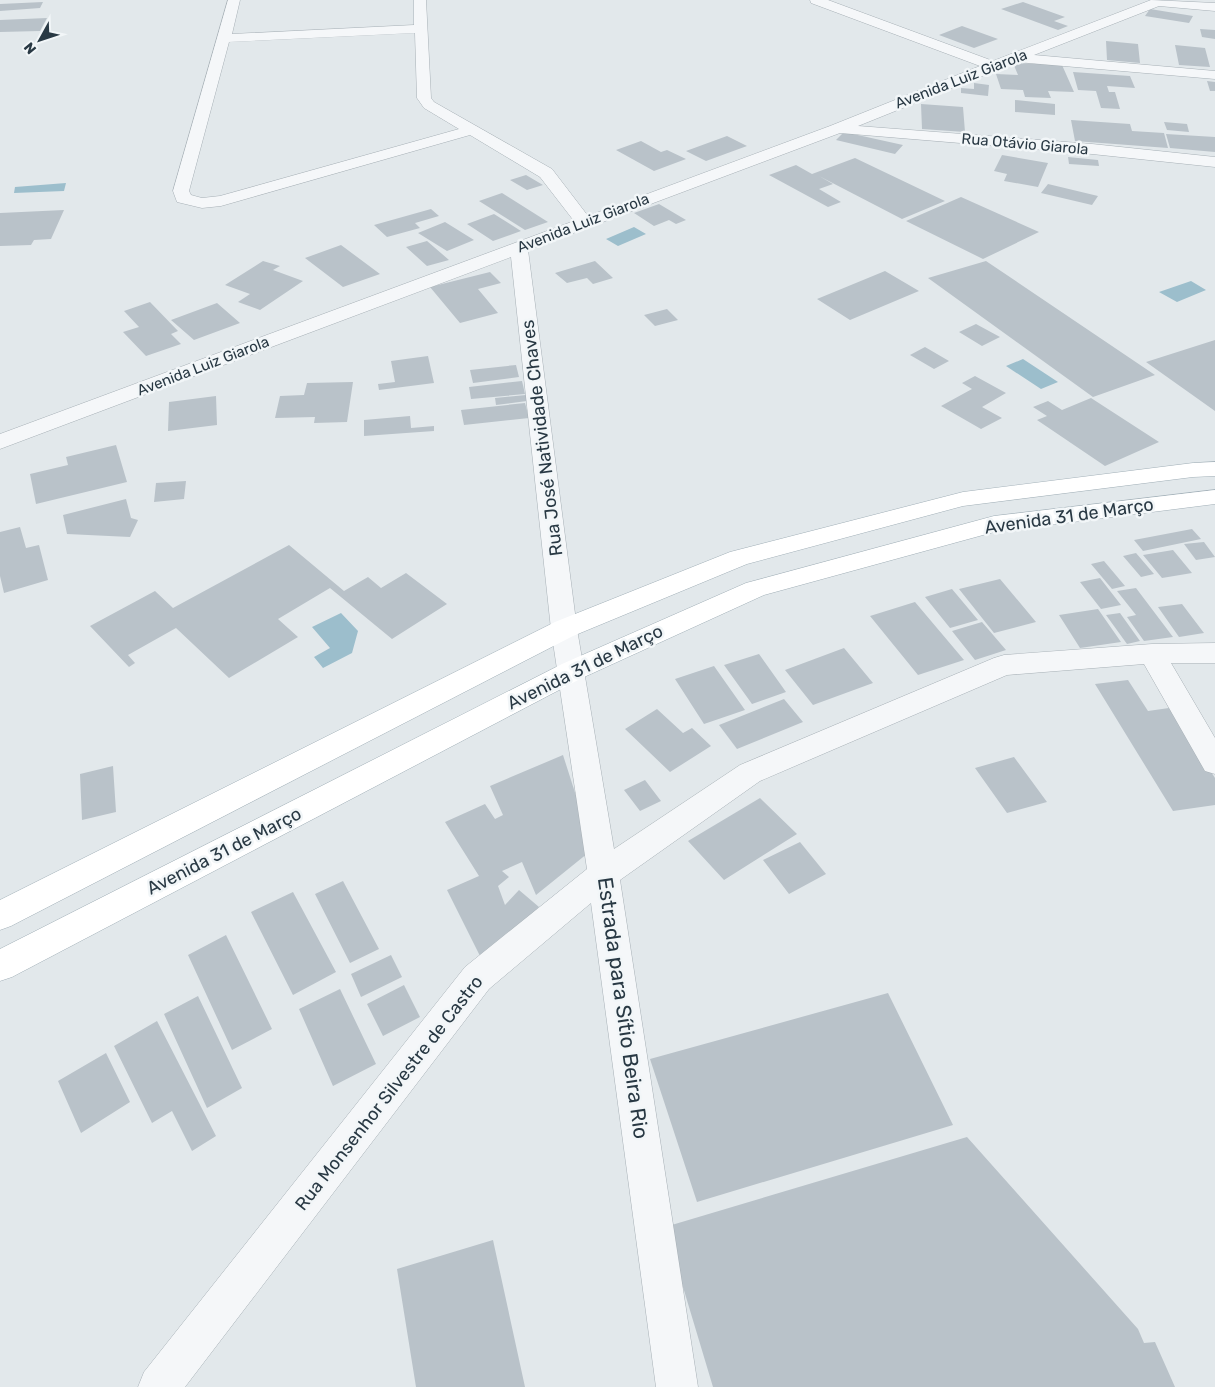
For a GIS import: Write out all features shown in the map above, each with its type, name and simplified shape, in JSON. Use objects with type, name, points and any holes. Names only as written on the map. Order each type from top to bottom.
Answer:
[{"type":"main road","name":"Avenida 31 de Março","points":[[0,916],[564,629],[739,558],[964,499],[1193,470],[1215,469]]},
{"type":"main road","name":"Avenida 31 de Março","points":[[0,966],[572,671],[754,589],[994,524],[1215,497]]},
{"type":"main road","points":[[964,499],[994,524]]},
{"type":"street","points":[[234,0],[181,191],[183,198],[202,203],[221,201],[472,130]]},
{"type":"street","points":[[420,0],[424,98],[429,105],[546,173],[584,223]]},
{"type":"street","points":[[816,0],[993,66]]},
{"type":"street","points":[[1161,1],[1215,7]]},
{"type":"street","name":"Avenida Luiz Giarola","points":[[0,442],[836,129],[1161,1]]},
{"type":"street","points":[[1114,6],[1129,12]]},
{"type":"street","points":[[224,38],[422,29]]},
{"type":"street","points":[[1016,58],[1215,75]]},
{"type":"street","name":"Rua Otávio Giarola","points":[[836,129],[1215,162]]},
{"type":"street","name":"Rua José Natividade Chaves","points":[[519,247],[564,629]]},
{"type":"street","name":"Estrada para Sítio Beira Rio","points":[[564,629],[603,874],[677,1387]]},
{"type":"street","name":"Rua Monsenhor Silvestre de Castro","points":[[159,1387],[476,978],[603,874],[750,773],[995,669],[1004,666],[1152,654],[1215,653]]},
{"type":"street","points":[[1152,654],[1215,763]]},
{"type":"water","points":[[66,183],[64,191],[14,193],[15,187]]},
{"type":"water","points":[[634,227],[646,234],[618,246],[606,239]]},
{"type":"water","points":[[1191,281],[1206,290],[1177,302],[1159,292]]},
{"type":"water","points":[[1023,359],[1058,382],[1041,389],[1006,366]]},
{"type":"water","points":[[341,613],[358,631],[352,653],[323,668],[314,657],[330,648],[312,627]]},
{"type":"building","points":[[43,2],[40,8],[0,11],[0,4]]},
{"type":"building","points":[[1023,2],[1065,17],[1054,21],[1068,26],[1058,30],[1001,9]]},
{"type":"building","points":[[1150,9],[1193,16],[1189,23],[1145,16]]},
{"type":"building","points":[[47,18],[40,31],[0,32],[0,20]]},
{"type":"building","points":[[962,26],[998,39],[974,48],[939,35]]},
{"type":"building","points":[[1200,29],[1215,30],[1215,39],[1202,37]]},
{"type":"building","points":[[1106,41],[1138,44],[1140,63],[1107,60]]},
{"type":"building","points":[[1175,45],[1205,48],[1210,67],[1179,65]]},
{"type":"building","points":[[1013,63],[1062,65],[1074,92],[1048,91],[1051,98],[1025,97],[1023,90],[1001,89],[996,74],[1018,75]]},
{"type":"building","points":[[1073,72],[1130,76],[1135,88],[1107,86],[1109,92],[1115,92],[1120,109],[1101,108],[1096,91],[1078,90]]},
{"type":"building","points":[[1207,81],[1215,82],[1215,91],[1210,91]]},
{"type":"building","points":[[974,83],[989,85],[988,96],[961,93],[961,88],[974,89]]},
{"type":"building","points":[[1015,100],[1055,104],[1055,115],[1015,112]]},
{"type":"building","points":[[921,104],[963,107],[965,132],[922,129]]},
{"type":"building","points":[[1071,120],[1130,124],[1132,131],[1164,133],[1168,148],[1075,141]]},
{"type":"building","points":[[1164,122],[1187,124],[1189,132],[1167,130]]},
{"type":"building","points":[[844,132],[903,145],[895,154],[836,140]]},
{"type":"building","points":[[1166,134],[1215,137],[1215,152],[1170,148]]},
{"type":"building","points":[[727,136],[747,146],[706,161],[686,151]]},
{"type":"building","points":[[641,141],[661,152],[667,150],[686,159],[654,171],[616,150]]},
{"type":"building","points":[[1002,155],[1048,163],[1038,187],[1004,181],[1007,174],[994,171]]},
{"type":"building","points":[[1068,157],[1098,160],[1099,166],[1069,164]]},
{"type":"building","points":[[855,158],[945,201],[902,219],[819,176],[833,184],[819,189],[841,202],[828,207],[769,175],[796,165],[812,174]]},
{"type":"building","points":[[526,175],[543,185],[527,190],[510,180]]},
{"type":"building","points":[[1048,184],[1098,196],[1092,205],[1041,193]]},
{"type":"building","points":[[502,193],[548,222],[525,230],[479,201]]},
{"type":"building","points":[[961,197],[1039,232],[983,259],[906,221]]},
{"type":"building","points":[[659,204],[686,220],[676,224],[669,220],[654,226],[634,213]]},
{"type":"building","points":[[431,209],[439,216],[415,223],[420,228],[387,237],[374,225]]},
{"type":"building","points":[[64,210],[51,239],[34,240],[31,245],[0,246],[0,213]]},
{"type":"building","points":[[494,214],[521,231],[493,241],[467,224]]},
{"type":"building","points":[[445,222],[474,240],[447,251],[418,233]]},
{"type":"building","points":[[427,241],[449,260],[427,266],[406,247]]},
{"type":"building","points":[[341,245],[380,274],[343,287],[305,258]]},
{"type":"building","points":[[263,261],[280,266],[273,270],[303,281],[260,310],[238,302],[250,294],[225,285]]},
{"type":"building","points":[[595,261],[613,278],[593,284],[587,278],[567,283],[555,273]]},
{"type":"building","points":[[986,261],[1155,375],[1093,397],[928,278]]},
{"type":"building","points":[[885,271],[919,291],[850,320],[817,299]]},
{"type":"building","points":[[490,272],[501,283],[478,289],[498,313],[460,323],[430,287]]},
{"type":"building","points":[[150,302],[178,331],[171,334],[181,344],[146,356],[123,332],[139,327],[124,311]]},
{"type":"building","points":[[217,303],[240,323],[194,340],[171,320]]},
{"type":"building","points":[[667,309],[678,320],[655,326],[644,315]]},
{"type":"building","points":[[976,324],[1000,337],[982,346],[959,332]]},
{"type":"building","points":[[1215,340],[1215,411],[1146,362]]},
{"type":"building","points":[[925,347],[949,361],[934,369],[910,355]]},
{"type":"building","points":[[428,356],[434,383],[379,390],[378,384],[395,382],[391,361]]},
{"type":"building","points":[[516,365],[519,377],[473,383],[470,370]]},
{"type":"building","points":[[975,376],[1006,393],[982,407],[1002,418],[981,429],[941,406],[972,389],[962,383]]},
{"type":"building","points":[[522,381],[525,394],[471,399],[469,387]]},
{"type":"building","points":[[353,382],[347,422],[314,423],[315,417],[275,418],[280,396],[304,395],[307,383]]},
{"type":"building","points":[[526,395],[527,401],[496,405],[495,398]]},
{"type":"building","points":[[216,396],[217,425],[168,431],[169,402]]},
{"type":"building","points":[[1091,398],[1159,442],[1105,466],[1037,420],[1047,416],[1033,407],[1048,401],[1062,410]]},
{"type":"building","points":[[525,403],[529,418],[464,425],[461,410]]},
{"type":"building","points":[[410,416],[411,428],[434,426],[434,431],[364,436],[364,420]]},
{"type":"building","points":[[116,445],[127,482],[36,504],[30,474],[68,465],[66,457]]},
{"type":"building","points":[[186,481],[184,499],[154,502],[156,483]]},
{"type":"building","points":[[126,499],[131,518],[138,520],[130,537],[67,534],[63,515]]},
{"type":"building","points":[[20,527],[26,548],[39,545],[48,580],[4,593],[0,576],[0,532]]},
{"type":"building","points":[[1192,529],[1201,539],[1143,551],[1134,540]]},
{"type":"building","points":[[1204,542],[1215,557],[1196,560],[1184,544]]},
{"type":"building","points":[[289,545],[344,591],[368,577],[381,588],[406,573],[447,604],[392,639],[330,588],[278,619],[298,637],[229,678],[176,628],[128,655],[135,663],[129,667],[90,626],[155,591],[173,608]]},
{"type":"building","points":[[1173,550],[1192,573],[1162,578],[1143,555]]},
{"type":"building","points":[[1136,553],[1154,574],[1141,577],[1123,556]]},
{"type":"building","points":[[1104,561],[1125,586],[1112,589],[1091,564]]},
{"type":"building","points":[[1100,578],[1121,605],[1101,609],[1080,582]]},
{"type":"building","points":[[1000,579],[1036,622],[994,633],[959,589]]},
{"type":"building","points":[[1136,588],[1173,637],[1144,641],[1127,617],[1136,615],[1117,591]]},
{"type":"building","points":[[952,589],[978,620],[950,628],[925,597]]},
{"type":"building","points":[[915,602],[964,660],[918,675],[870,616]]},
{"type":"building","points":[[1182,604],[1204,633],[1179,637],[1158,607]]},
{"type":"building","points":[[1098,609],[1121,642],[1080,648],[1059,615]]},
{"type":"building","points":[[1120,613],[1140,641],[1127,644],[1106,615]]},
{"type":"building","points":[[982,622],[1006,650],[975,660],[952,631]]},
{"type":"building","points":[[844,648],[873,683],[813,705],[785,670]]},
{"type":"building","points":[[759,654],[786,692],[752,704],[724,665]]},
{"type":"building","points":[[714,666],[745,710],[704,724],[675,679]]},
{"type":"building","points":[[1128,680],[1148,711],[1169,708],[1215,778],[1215,805],[1173,811],[1095,684]]},
{"type":"building","points":[[784,699],[803,722],[737,749],[719,725]]},
{"type":"building","points":[[657,709],[683,733],[692,728],[711,746],[670,772],[625,729]]},
{"type":"building","points":[[563,755],[593,849],[536,895],[522,862],[502,871],[509,877],[498,886],[505,905],[519,890],[539,907],[483,962],[447,890],[479,876],[445,822],[485,804],[495,819],[503,815],[490,786]]},
{"type":"building","points":[[1014,757],[1047,802],[1007,813],[975,768]]},
{"type":"building","points":[[113,766],[116,812],[82,820],[80,774]]},
{"type":"building","points":[[645,780],[661,801],[640,811],[624,790]]},
{"type":"building","points":[[760,798],[797,834],[724,880],[688,841]]},
{"type":"building","points":[[800,842],[826,874],[789,894],[763,860]]},
{"type":"building","points":[[343,881],[379,949],[350,963],[315,894]]},
{"type":"building","points":[[293,892],[336,972],[293,995],[251,912]]},
{"type":"building","points":[[226,935],[272,1029],[232,1050],[188,955]]},
{"type":"building","points":[[391,955],[402,977],[361,997],[351,974]]},
{"type":"building","points":[[404,985],[420,1017],[383,1036],[367,1004]]},
{"type":"building","points":[[340,989],[376,1064],[333,1086],[299,1009]]},
{"type":"building","points":[[888,993],[953,1125],[697,1202],[650,1059]]},
{"type":"building","points":[[198,996],[242,1088],[207,1108],[164,1014]]},
{"type":"building","points":[[157,1021],[216,1136],[192,1151],[172,1111],[152,1123],[114,1046]]},
{"type":"building","points":[[106,1053],[130,1102],[81,1133],[58,1081]]},
{"type":"building","points":[[967,1137],[1138,1329],[1144,1343],[1155,1342],[1175,1387],[713,1387],[665,1227]]},
{"type":"building","points":[[493,1240],[525,1387],[416,1387],[397,1269]]}]
